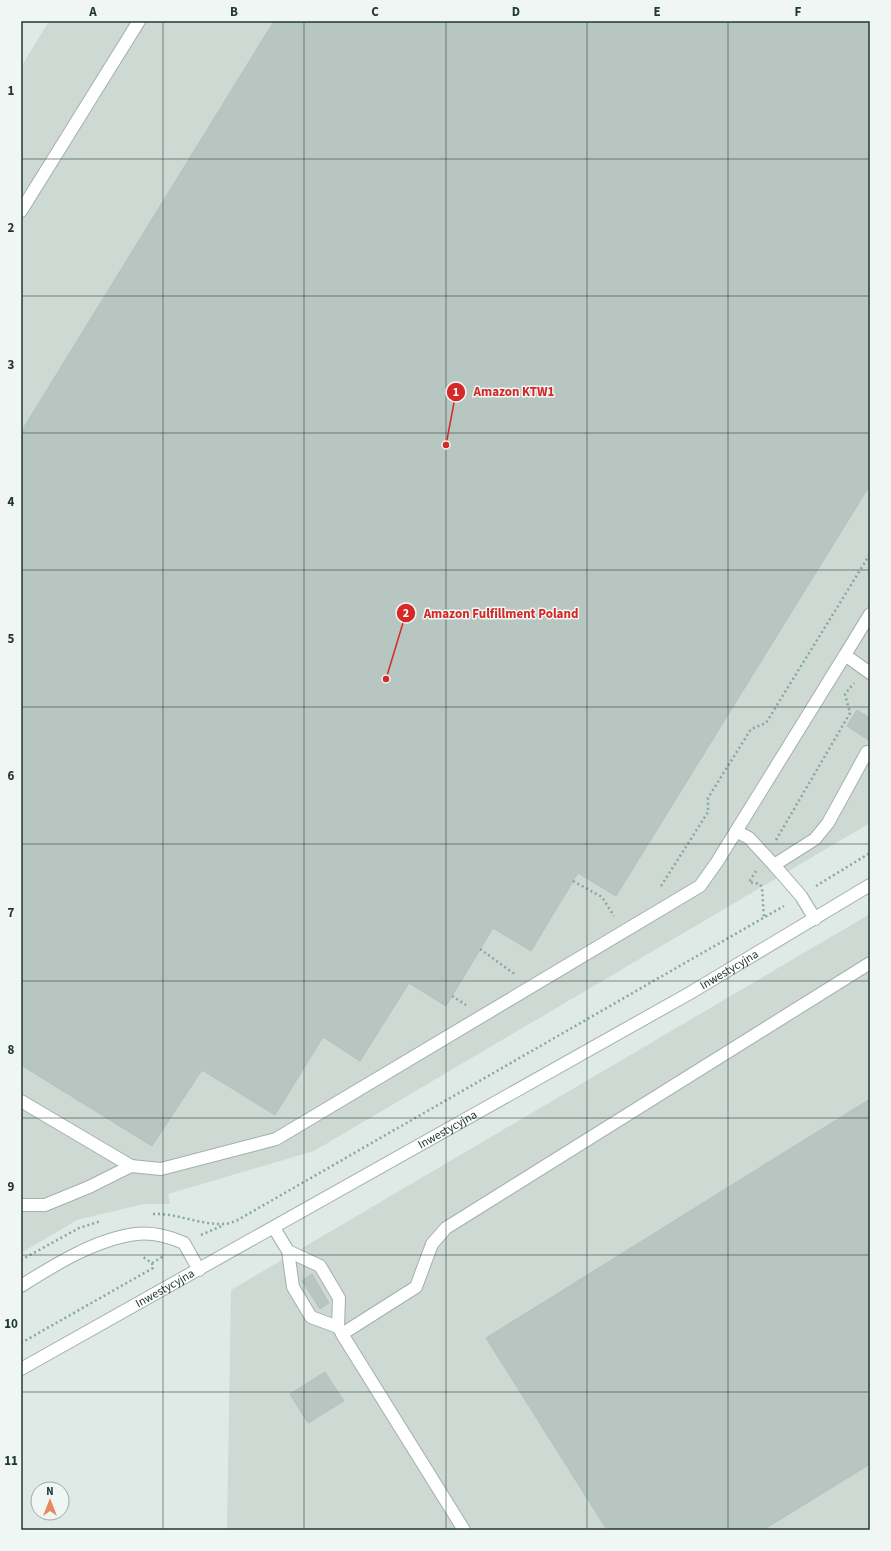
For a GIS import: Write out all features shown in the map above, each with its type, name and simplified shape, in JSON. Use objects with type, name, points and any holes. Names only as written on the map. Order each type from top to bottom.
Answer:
[{"type":"street","points":[[21,211],[139,21]]},
{"type":"street","points":[[21,1101],[131,1166],[161,1168],[276,1139],[700,886],[736,832],[870,614]]},
{"type":"street","points":[[845,655],[867,671]]},
{"type":"street","points":[[770,861],[815,839],[828,823],[867,752]]},
{"type":"street","points":[[736,832],[749,838],[770,861],[801,896],[815,919]]},
{"type":"street","name":"Inwestycyjna","points":[[21,1369],[690,993],[870,885]]},
{"type":"street","points":[[340,1331],[416,1287],[432,1244],[446,1228],[870,963]]},
{"type":"street","points":[[21,1205],[45,1206],[90,1187],[131,1166]]},
{"type":"street","points":[[274,1228],[288,1251],[292,1287],[311,1317],[340,1331]]},
{"type":"street","points":[[21,1286],[40,1274],[84,1251],[112,1239],[137,1234],[158,1235],[184,1243],[199,1270]]},
{"type":"street","points":[[288,1251],[320,1266],[339,1298],[340,1331],[464,1530]]},
{"type":"path","points":[[658,891],[708,812],[708,798],[751,729],[766,723],[870,554]]},
{"type":"path","points":[[764,918],[762,888],[760,884],[749,882],[770,861],[850,713],[845,694],[867,671]]},
{"type":"path","points":[[151,1214],[182,1216],[203,1222],[225,1225],[236,1221],[764,918],[870,853]]},
{"type":"path","points":[[574,881],[602,897],[615,918]]},
{"type":"path","points":[[480,949],[518,976],[512,980]]},
{"type":"path","points":[[452,996],[468,1006]]},
{"type":"path","points":[[21,1260],[78,1228],[103,1221]]},
{"type":"path","points":[[21,1344],[153,1268],[152,1263],[143,1257]]},
{"type":"shaded area","points":[[49,21],[870,21],[870,823],[314,1151],[168,1194],[170,1204],[143,1204],[77,1220],[21,1253],[21,67]]},
{"type":"shaded area","points":[[870,914],[870,1530],[227,1530],[231,1290]]},
{"type":"building","points":[[274,21],[870,21],[870,485],[616,896],[578,873],[531,951],[493,928],[446,1006],[409,983],[360,1061],[323,1037],[275,1115],[202,1070],[152,1146],[21,1065],[21,432]]},
{"type":"building","points":[[857,710],[870,718],[870,741],[847,726]]},
{"type":"building","points":[[870,1099],[870,1464],[763,1530],[607,1530],[486,1338]]},
{"type":"building","points":[[312,1274],[329,1303],[320,1309],[302,1281]]},
{"type":"building","points":[[325,1372],[344,1401],[308,1423],[290,1394]]},
{"type":"place","name":"Amazon KTW1","points":[[446,445]]},
{"type":"place","name":"Amazon Fulfillment Poland","points":[[386,679]]}]
